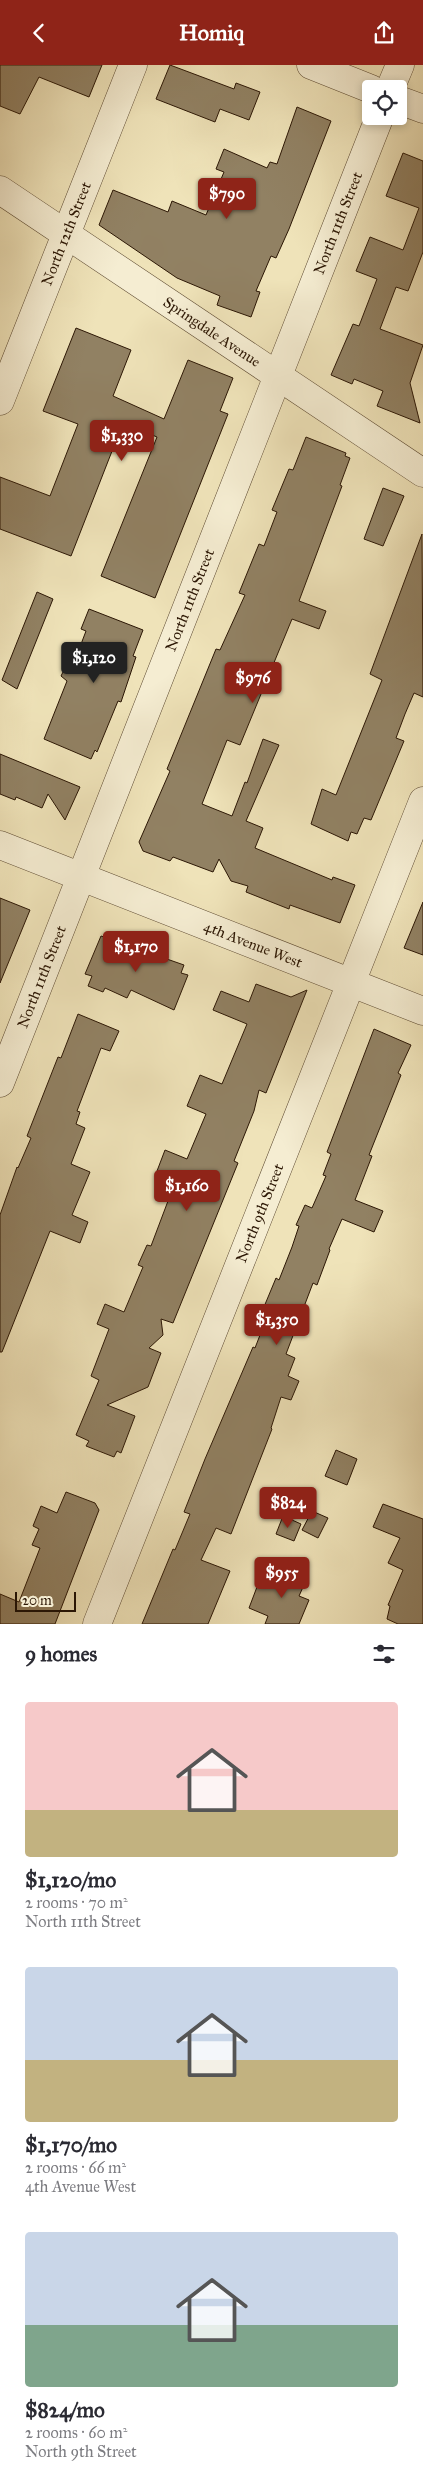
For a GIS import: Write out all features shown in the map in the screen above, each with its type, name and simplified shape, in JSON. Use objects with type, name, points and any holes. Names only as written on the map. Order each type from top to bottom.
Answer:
[{"type":"street","name":"North 12th Street","points":[[0,401],[133,65]]},
{"type":"street","points":[[311,65],[362,85]]},
{"type":"street","points":[[394,80],[400,65]]},
{"type":"street","points":[[407,103],[423,109]]},
{"type":"street","name":"North 11th Street","points":[[0,1083],[376,125]]},
{"type":"street","name":"Springdale Avenue","points":[[0,190],[423,473]]},
{"type":"street","name":"North 9th Street","points":[[97,1624],[423,801]]},
{"type":"street","name":"4th Avenue West","points":[[0,845],[423,1011]]},
{"type":"building","points":[[0,65],[102,65],[89,97],[39,77],[20,114],[0,106]]},
{"type":"building","points":[[170,65],[234,89],[236,83],[260,92],[249,120],[220,109],[215,122],[156,99]]},
{"type":"building","points":[[297,107],[331,121],[289,229],[276,258],[271,256],[256,291],[260,292],[251,317],[217,305],[220,296],[177,278],[99,225],[113,190],[168,212],[172,201],[206,215],[224,172],[216,169],[224,149],[267,168],[270,162],[277,164]]},
{"type":"building","points":[[403,153],[423,161],[423,252],[408,291],[396,287],[380,329],[423,345],[410,383],[420,423],[377,406],[383,391],[354,379],[352,384],[331,375],[353,324],[359,326],[377,279],[356,271],[370,237],[403,250],[419,208],[386,196]]},
{"type":"building","points":[[76,328],[131,350],[113,396],[164,419],[188,360],[233,378],[220,411],[228,414],[155,598],[101,576],[157,437],[123,423],[71,556],[0,529],[0,477],[50,496],[78,424],[43,411]]},
{"type":"building","points":[[306,437],[346,453],[345,456],[350,458],[340,485],[342,486],[299,601],[326,611],[319,629],[292,619],[240,745],[227,740],[202,804],[232,816],[245,782],[247,783],[263,739],[279,745],[246,821],[263,828],[255,848],[332,880],[333,877],[355,885],[340,923],[290,905],[289,909],[246,892],[248,886],[231,881],[219,859],[213,872],[173,857],[170,861],[143,851],[139,842],[170,771],[167,769],[216,649],[220,650],[245,595],[239,593],[259,544],[264,546],[277,512],[272,510],[289,469],[293,470]]},
{"type":"building","points":[[383,488],[404,496],[383,546],[364,539]]},
{"type":"building","points":[[422,534],[423,697],[414,693],[405,714],[396,738],[404,741],[371,820],[364,818],[357,834],[351,832],[348,841],[311,824],[322,789],[336,795],[382,680],[370,674]]},
{"type":"building","points":[[37,592],[53,599],[17,689],[2,680]]},
{"type":"building","points":[[89,609],[143,630],[133,656],[136,657],[121,702],[118,701],[97,752],[95,750],[91,759],[44,739],[67,681],[61,676],[69,660],[75,660],[86,631],[81,629]]},
{"type":"building","points":[[0,754],[80,787],[65,820],[48,794],[42,808],[16,797],[15,800],[0,794]]},
{"type":"building","points":[[0,898],[30,910],[0,983]]},
{"type":"building","points":[[423,902],[423,955],[404,948]]},
{"type":"building","points":[[101,936],[184,965],[181,973],[188,975],[174,1010],[131,990],[127,998],[105,988],[103,992],[88,986],[92,976],[85,974]]},
{"type":"building","points":[[256,984],[291,997],[307,990],[266,1093],[259,1090],[254,1111],[234,1161],[238,1163],[173,1323],[161,1319],[163,1335],[149,1348],[161,1353],[148,1387],[107,1405],[135,1416],[121,1453],[117,1451],[114,1457],[86,1446],[89,1441],[76,1435],[99,1380],[91,1376],[109,1329],[97,1324],[105,1304],[124,1312],[143,1267],[138,1265],[147,1245],[151,1246],[168,1201],[160,1198],[163,1191],[156,1189],[163,1173],[157,1171],[165,1150],[187,1159],[206,1114],[187,1106],[200,1075],[222,1084],[247,1024],[213,1010],[221,991],[249,1002]]},
{"type":"building","points":[[78,1014],[119,1031],[110,1051],[101,1048],[77,1111],[80,1112],[76,1124],[85,1128],[71,1164],[90,1172],[72,1215],[88,1222],[80,1243],[50,1231],[2,1352],[0,1352],[0,1215],[17,1167],[31,1138],[27,1136],[58,1057],[61,1058]]},
{"type":"building","points":[[374,1029],[411,1045],[398,1073],[401,1075],[369,1155],[372,1156],[355,1200],[383,1211],[374,1232],[342,1219],[329,1249],[317,1285],[313,1283],[286,1354],[295,1358],[288,1376],[299,1381],[291,1400],[281,1397],[272,1429],[231,1534],[216,1528],[201,1560],[230,1571],[208,1624],[142,1624],[173,1549],[175,1550],[190,1514],[184,1512],[205,1459],[267,1317],[261,1314],[276,1278],[279,1280],[292,1247],[299,1226],[296,1225],[305,1205],[312,1208],[326,1176],[323,1175],[331,1154],[327,1152]]},
{"type":"building","points":[[336,1450],[357,1459],[347,1485],[325,1476]]},
{"type":"building","points":[[66,1492],[95,1503],[99,1510],[55,1624],[0,1624],[0,1594],[19,1602],[40,1548],[32,1545],[39,1529],[33,1526],[41,1506],[57,1513]]},
{"type":"building","points":[[383,1504],[423,1519],[423,1624],[398,1624],[387,1619],[390,1606],[388,1605],[403,1570],[388,1563],[400,1538],[373,1527]]},
{"type":"building","points":[[312,1511],[328,1518],[318,1538],[302,1530]]},
{"type":"building","points":[[283,1516],[301,1524],[294,1541],[276,1534]]},
{"type":"building","points":[[288,1567],[308,1576],[299,1596],[309,1600],[299,1624],[265,1624],[268,1616],[249,1608],[260,1579],[280,1586]]}]
